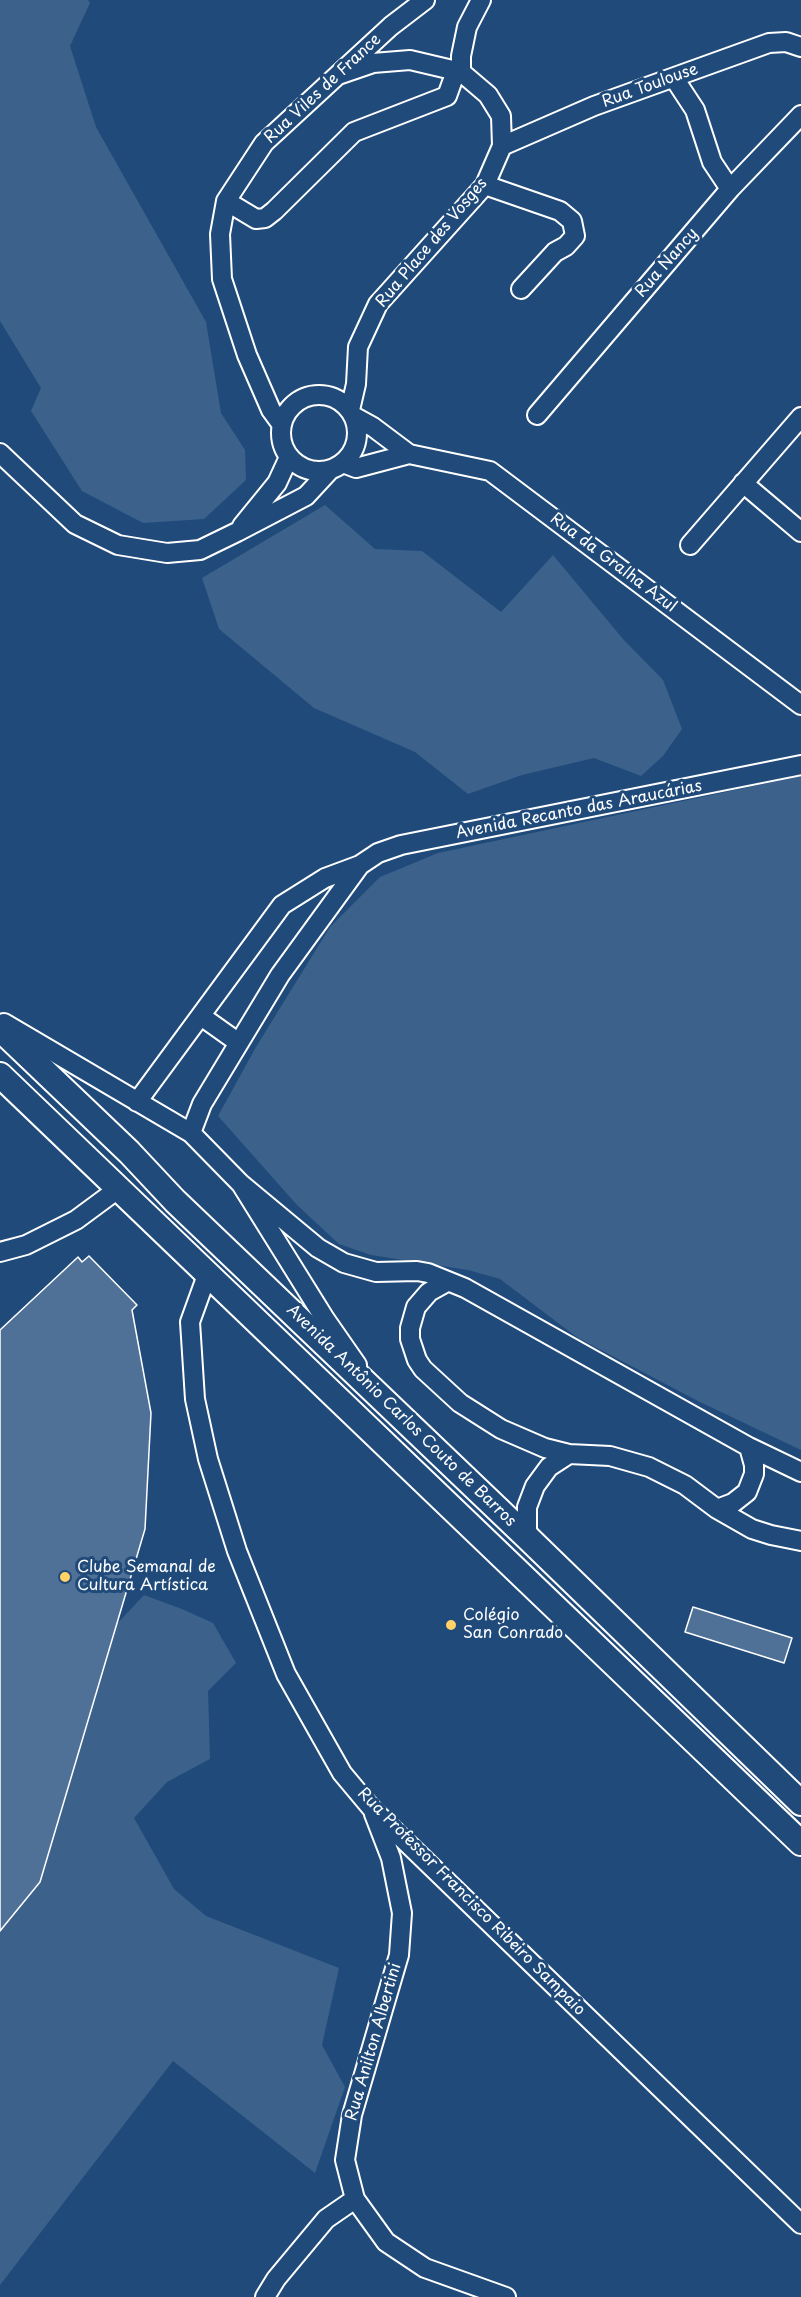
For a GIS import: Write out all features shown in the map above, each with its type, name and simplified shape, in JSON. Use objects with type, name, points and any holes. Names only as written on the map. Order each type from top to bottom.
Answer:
[{"type":"main road","name":"Avenida Antônio Carlos Couto de Barros","points":[[0,1029],[129,1152],[175,1201],[801,1803]]},
{"type":"main road","name":"Avenida Antônio Carlos Couto de Barros","points":[[0,1075],[801,1843]]},
{"type":"street","name":"Rua Viles de France","points":[[282,425],[270,410],[247,356],[222,279],[220,234],[226,201],[264,143],[390,26],[425,0]]},
{"type":"street","points":[[226,201],[256,219],[265,218],[354,132],[447,96],[458,71],[467,27],[481,0]]},
{"type":"street","name":"Rua Toulouse","points":[[502,146],[594,106],[769,43],[786,42],[801,47]]},
{"type":"street","name":"Rua Place des Vosges","points":[[338,75],[373,63],[410,60],[458,71],[488,95],[501,116],[502,146],[485,185],[378,304],[358,347],[356,384],[351,413]]},
{"type":"street","points":[[674,78],[696,110],[712,162],[730,189]]},
{"type":"street","name":"Rua Nancy","points":[[537,415],[730,189],[801,115]]},
{"type":"street","points":[[485,185],[560,211],[572,222],[575,236],[566,246],[555,252],[521,289]]},
{"type":"street","points":[[0,453],[75,524],[118,545],[167,553],[200,550],[306,496],[337,466],[351,456],[357,441],[357,425],[351,413],[338,399],[322,395],[306,397],[292,405],[283,418],[280,434],[284,450],[294,463],[308,471],[324,472],[337,466]]},
{"type":"street","name":"Rua da Gralha Azul","points":[[351,413],[373,426],[409,454],[490,471],[801,705]]},
{"type":"street","points":[[690,545],[801,417]]},
{"type":"street","name":"Rua da Gralha Azul","points":[[337,466],[356,468],[409,454]]},
{"type":"street","points":[[237,532],[277,483],[289,457]]},
{"type":"street","points":[[743,483],[801,531]]},
{"type":"street","name":"Avenida Recanto das Araucárias","points":[[137,1102],[282,905],[325,878],[360,864],[378,853],[401,845],[801,765]]},
{"type":"street","name":"Avenida Recanto das Araucárias","points":[[191,1133],[202,1104],[280,975],[360,864]]},
{"type":"street","points":[[201,1016],[239,1043]]},
{"type":"street","points":[[0,1021],[191,1133],[241,1184],[318,1248],[344,1263],[376,1272],[417,1271],[438,1276],[447,1282],[465,1288],[749,1447],[801,1472]]},
{"type":"street","points":[[241,1184],[325,1319],[375,1391]]},
{"type":"street","points":[[0,1252],[26,1245],[76,1220],[118,1189]]},
{"type":"street","name":"Rua Professor Francisco Ribeiro Sampaio","points":[[207,1275],[190,1322],[195,1399],[208,1459],[237,1551],[286,1674],[342,1773],[373,1810],[801,2224]]},
{"type":"street","points":[[447,1282],[429,1292],[416,1308],[412,1317],[410,1339],[417,1360],[441,1387],[480,1417],[523,1439],[569,1454],[610,1456],[649,1467],[685,1485],[717,1509],[752,1529],[801,1541]]},
{"type":"street","points":[[717,1509],[734,1503],[747,1492],[754,1474],[749,1447]]},
{"type":"street","points":[[529,1539],[527,1507],[535,1486],[549,1467],[569,1454]]},
{"type":"street","name":"Rua Anilton Albertini","points":[[373,1810],[391,1858],[402,1913],[399,1955],[352,2115],[345,2160],[355,2199],[386,2242],[425,2268],[506,2297]]},
{"type":"street","points":[[265,2297],[276,2279],[326,2219],[355,2199]]},
{"type":"shaded area","points":[[0,0],[88,0],[90,3],[70,46],[96,127],[206,322],[221,413],[245,450],[246,480],[204,519],[143,523],[82,491],[31,411],[41,388],[0,321]]},
{"type":"shaded area","points":[[325,505],[375,549],[422,551],[501,612],[553,555],[623,639],[663,680],[682,729],[663,756],[641,776],[594,758],[522,775],[468,794],[415,752],[314,708],[219,629],[202,578]]},
{"type":"shaded area","points":[[801,776],[801,1450],[698,1401],[578,1338],[500,1279],[468,1270],[371,1255],[339,1244],[297,1205],[218,1116],[256,1047],[330,927],[380,877],[438,853]]},
{"type":"shaded area","points":[[144,1595],[213,1623],[236,1663],[208,1691],[210,1759],[167,1782],[134,1818],[174,1889],[206,1916],[339,1968],[322,2045],[345,2087],[315,2173],[173,2061],[0,2285],[0,1931],[40,1882],[116,1625]]},
{"type":"building","name":"Clube Semanal de Cultura Artística","points":[[89,1256],[137,1305],[132,1310],[151,1413],[145,1529],[40,1882],[0,1931],[0,1330],[78,1257],[82,1262]]},
{"type":"building","points":[[693,1607],[792,1638],[784,1663],[685,1632]]},
{"type":"place","name":"Clube Semanal de Cultura Artística","points":[[65,1577]]},
{"type":"place","name":"Colégio San Conrado","points":[[451,1625]]}]
